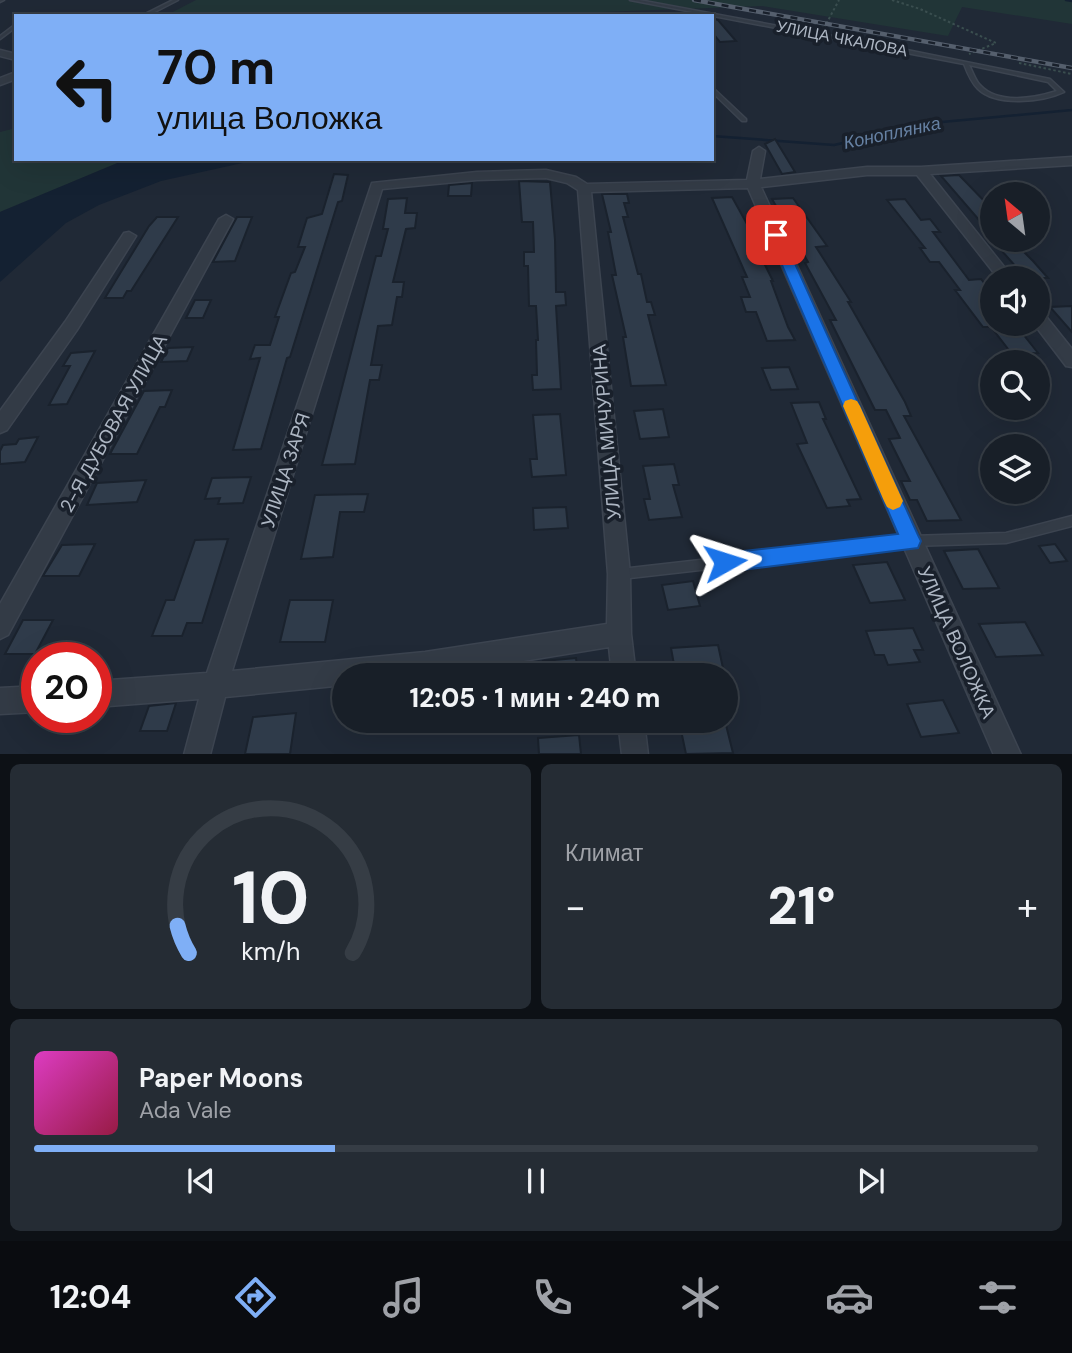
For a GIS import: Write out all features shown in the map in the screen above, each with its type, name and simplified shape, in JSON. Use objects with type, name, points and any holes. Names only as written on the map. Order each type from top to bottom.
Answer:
[{"type":"street","points":[[753,184],[759,151]]},
{"type":"street","points":[[584,188],[753,184],[867,172],[921,172],[1072,161]]},
{"type":"street","points":[[921,172],[996,266]]},
{"type":"street","name":"УЛИЦА ЗАРЯ","points":[[197,754],[215,686],[377,186],[477,176],[546,174],[571,180],[584,188]]},
{"type":"street","name":"УЛИЦА ВОЛОЖКА","points":[[753,184],[1008,754]]},
{"type":"street","name":"УЛИЦА МИЧУРИНА","points":[[584,188],[619,574],[618,634],[622,663]]},
{"type":"street","name":"2-Я ДУБОВАЯ УЛИЦА","points":[[0,627],[226,219]]},
{"type":"street","points":[[0,425],[71,326],[129,236]]},
{"type":"street","points":[[1050,333],[1072,361]]},
{"type":"street","points":[[112,693],[215,686],[474,658],[575,639],[618,634]]},
{"type":"street","points":[[0,701],[21,700]]},
{"type":"street","points":[[632,733],[635,754]]},
{"type":"lane","points":[[147,14],[176,0]]},
{"type":"lane","name":"УЛИЦА ЧКАЛОВА","points":[[632,0],[821,34],[1050,81],[1061,92],[1022,98],[999,97],[978,87],[966,65]]},
{"type":"lane","points":[[685,8],[689,14]]},
{"type":"lane","points":[[0,38],[14,27]]},
{"type":"lane","points":[[714,91],[744,120]]},
{"type":"lane","points":[[619,574],[911,541],[1006,538],[1072,521]]},
{"type":"path","points":[[821,34],[839,0]]},
{"type":"path","points":[[892,0],[920,9],[996,43],[953,61]]},
{"type":"green space","points":[[196,0],[1072,0],[1072,24],[962,7],[948,36],[762,6],[547,14],[169,14]]},
{"type":"green space","points":[[14,128],[14,161],[122,161],[0,212],[0,132]]},
{"type":"water","points":[[122,161],[251,161],[161,181],[99,205],[66,223],[0,282],[0,212]]},
{"type":"building","points":[[714,19],[736,41],[720,42],[714,34]]},
{"type":"building","points":[[775,139],[795,172],[782,174],[765,144]]},
{"type":"building","points":[[334,174],[348,175],[342,201],[338,202],[290,357],[287,358],[261,449],[233,450],[260,358],[250,359],[255,345],[270,345],[279,317],[275,317],[291,273],[295,272],[305,247],[298,247],[307,218],[322,214]]},
{"type":"building","points":[[959,175],[980,197],[980,221],[941,176]]},
{"type":"building","points":[[519,181],[550,182],[556,292],[565,292],[566,305],[556,306],[561,389],[533,390],[532,375],[537,375],[536,306],[529,306],[528,266],[524,266],[524,252],[534,252],[533,222],[522,222]]},
{"type":"building","points":[[472,183],[471,196],[448,196],[449,185]]},
{"type":"building","points":[[602,194],[627,194],[629,203],[624,203],[628,217],[623,217],[647,302],[651,302],[655,315],[648,315],[666,385],[631,386],[623,337],[626,337],[612,275],[616,275],[608,232],[611,232]]},
{"type":"building","points":[[732,197],[752,233],[749,233],[773,281],[795,340],[767,341],[756,312],[746,312],[741,297],[750,297],[742,277],[747,277],[712,198]]},
{"type":"building","points":[[407,198],[405,213],[417,213],[415,228],[406,229],[393,282],[404,282],[402,297],[397,297],[392,325],[378,326],[371,365],[382,365],[379,380],[370,380],[355,464],[322,465],[376,256],[381,256],[388,229],[383,229],[388,199]]},
{"type":"building","points":[[793,198],[827,246],[816,247],[851,302],[848,302],[905,402],[911,416],[904,416],[961,520],[927,521],[917,500],[910,500],[901,481],[910,481],[889,439],[900,438],[886,410],[875,410],[830,320],[836,320],[805,263],[808,262],[772,199]]},
{"type":"building","points":[[905,199],[921,220],[930,219],[940,232],[933,232],[969,280],[980,279],[980,323],[955,290],[960,290],[939,262],[930,262],[920,248],[925,248],[887,200]]},
{"type":"building","points":[[157,217],[178,217],[131,291],[127,291],[123,298],[105,298],[149,226]]},
{"type":"building","points":[[237,217],[252,217],[235,261],[213,262]]},
{"type":"building","points":[[1003,252],[1024,252],[1037,266],[1015,266]]},
{"type":"building","points":[[195,300],[211,300],[203,318],[186,318]]},
{"type":"building","points":[[1072,306],[1072,332],[1050,307]]},
{"type":"building","points":[[998,336],[1025,336],[1036,350],[1009,350]]},
{"type":"building","points":[[193,347],[187,361],[161,362],[168,348]]},
{"type":"building","points":[[95,351],[67,404],[49,405],[70,366],[63,366],[71,353]]},
{"type":"building","points":[[789,367],[798,389],[771,390],[762,368]]},
{"type":"building","points":[[172,390],[165,407],[160,407],[137,454],[110,454],[144,391]]},
{"type":"building","points":[[819,402],[826,419],[823,419],[861,499],[847,500],[850,506],[827,508],[797,444],[807,443],[791,403]]},
{"type":"building","points":[[663,409],[669,437],[640,439],[634,411]]},
{"type":"building","points":[[560,414],[566,475],[532,477],[530,459],[537,459],[533,415]]},
{"type":"building","points":[[38,437],[25,462],[0,464],[3,445],[16,444],[19,439]]},
{"type":"building","points":[[674,464],[679,485],[673,485],[682,517],[649,520],[644,499],[650,499],[643,466]]},
{"type":"building","points":[[251,477],[243,503],[218,504],[220,498],[205,499],[212,478]]},
{"type":"building","points":[[146,480],[137,502],[87,505],[97,483]]},
{"type":"building","points":[[368,494],[364,512],[340,512],[333,557],[301,559],[315,495]]},
{"type":"building","points":[[566,507],[568,528],[534,530],[533,508]]},
{"type":"building","points":[[228,539],[202,623],[187,623],[182,636],[152,636],[166,600],[174,600],[195,540]]},
{"type":"building","points":[[95,544],[79,576],[43,576],[62,545]]},
{"type":"building","points":[[1055,544],[1067,561],[1050,563],[1039,546]]},
{"type":"building","points":[[978,549],[999,588],[963,589],[944,551]]},
{"type":"building","points":[[887,562],[905,600],[870,603],[853,565]]},
{"type":"building","points":[[693,581],[700,606],[668,610],[662,585]]},
{"type":"building","points":[[290,600],[333,600],[325,642],[280,642]]},
{"type":"building","points":[[23,620],[53,620],[41,642],[21,642],[21,654],[5,654]]},
{"type":"building","points":[[1025,622],[1043,655],[996,657],[979,624]]},
{"type":"building","points":[[913,628],[923,650],[914,650],[920,662],[888,665],[884,655],[875,655],[866,631]]},
{"type":"building","points":[[718,645],[722,663],[674,663],[671,648]]},
{"type":"building","points":[[576,658],[577,663],[543,663]]},
{"type":"building","points":[[943,700],[959,733],[921,737],[907,704]]},
{"type":"building","points":[[176,703],[167,731],[140,731],[149,706]]},
{"type":"building","points":[[296,713],[290,754],[245,754],[253,717]]},
{"type":"building","points":[[682,733],[728,733],[733,753],[686,754]]},
{"type":"building","points":[[579,735],[581,754],[539,754],[538,738]]},
{"type":"waterway","name":"Коноплянка","points":[[1066,0],[1072,1]]},
{"type":"waterway","name":"Коноплянка","points":[[714,136],[834,145],[931,123],[1072,110]]},
{"type":"railway","points":[[694,0],[1072,68]]},
{"type":"slow traffic","points":[[851,406],[893,501]]},
{"type":"route","points":[[725,562],[911,541],[776,235]]}]
